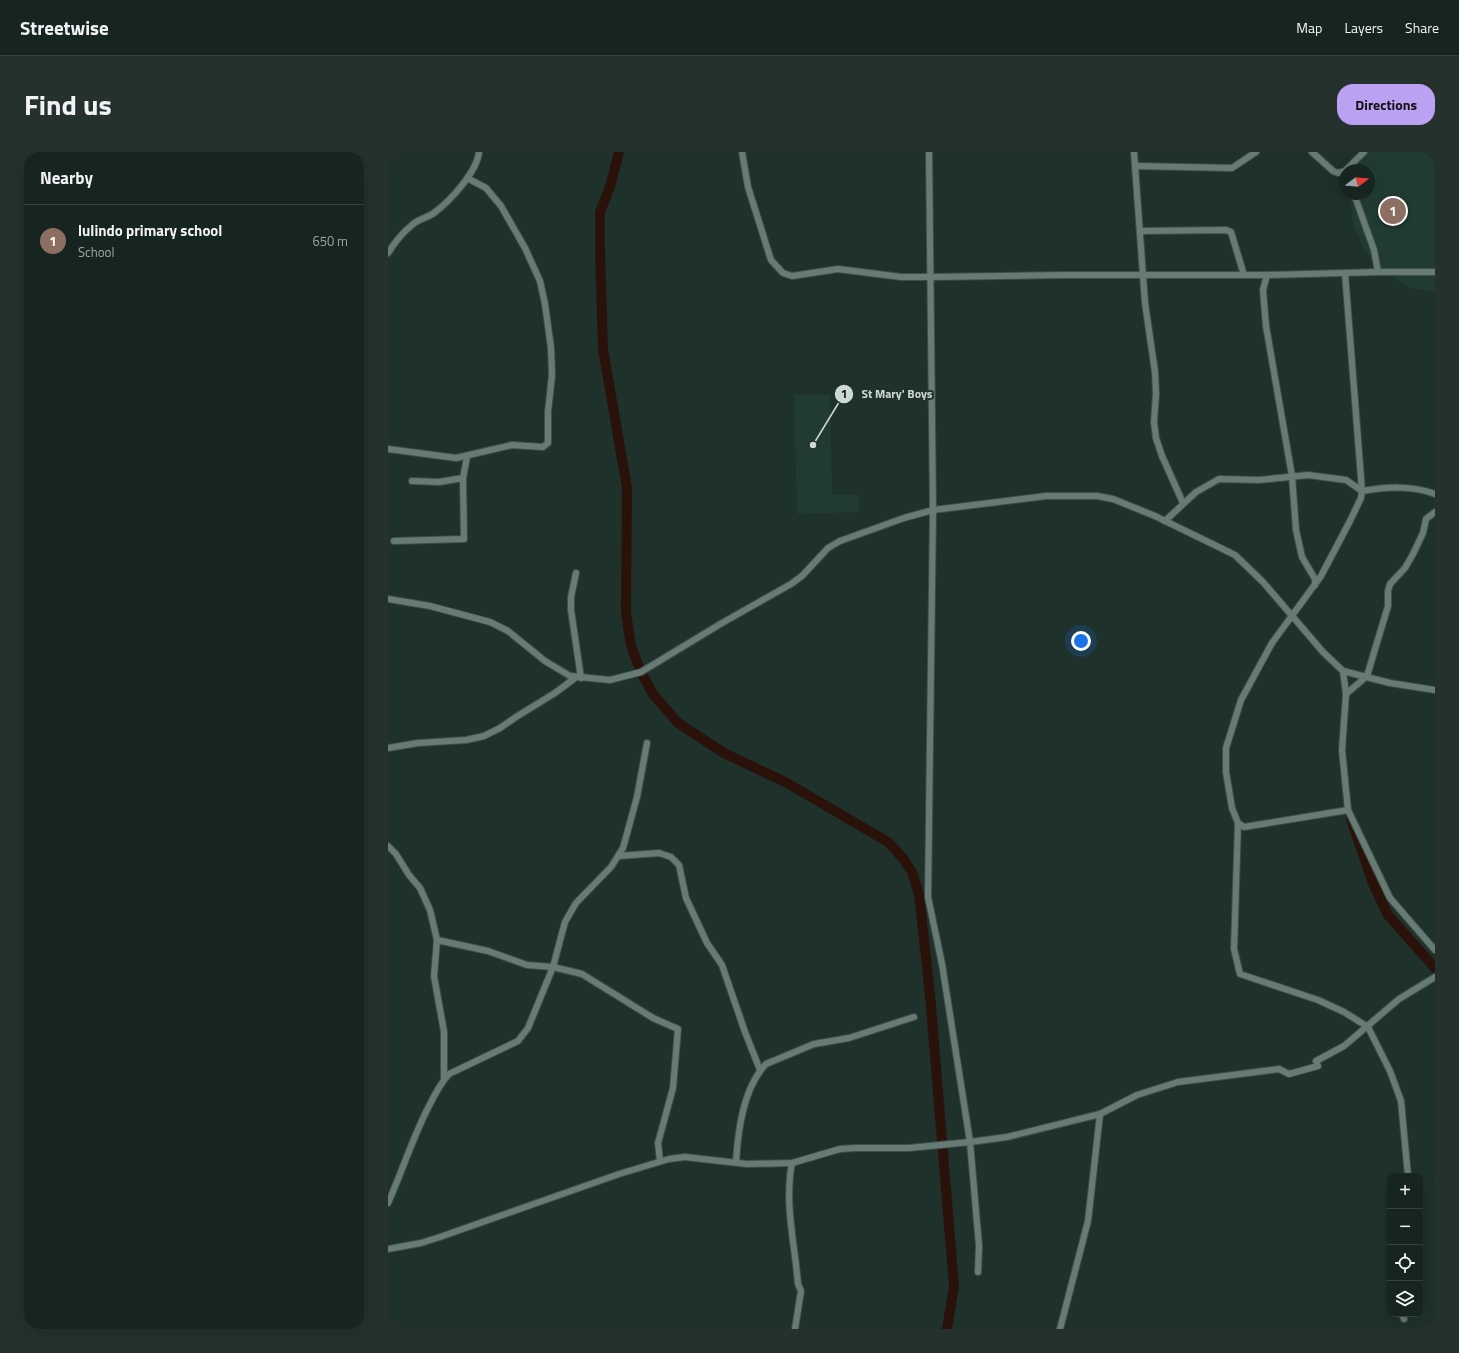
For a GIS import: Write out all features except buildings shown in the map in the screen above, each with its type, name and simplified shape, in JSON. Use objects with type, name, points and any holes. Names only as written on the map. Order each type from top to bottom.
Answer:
[{"type":"street","points":[[388,253],[400,237],[412,225],[435,212],[467,178],[477,164],[478,152]]},
{"type":"street","points":[[742,152],[748,187],[771,260],[783,273],[792,276],[838,269],[901,277],[930,278],[1435,272]]},
{"type":"street","points":[[929,152],[933,510],[928,897],[942,964],[970,1142],[978,1246],[978,1272]]},
{"type":"street","points":[[1134,152],[1142,275],[1154,358],[1156,394],[1154,422],[1156,438],[1162,456],[1183,503]]},
{"type":"street","points":[[1135,166],[1232,168],[1256,152]]},
{"type":"street","points":[[1312,152],[1333,171],[1339,173]]},
{"type":"street","points":[[1351,164],[1364,152]]},
{"type":"street","points":[[388,449],[436,456],[467,457],[481,452],[512,445],[539,448],[547,445],[552,375],[551,348],[545,304],[540,281],[533,263],[516,232],[490,192],[478,183],[467,178]]},
{"type":"street","points":[[1356,200],[1374,250],[1378,272]]},
{"type":"street","points":[[1140,230],[1226,230],[1231,232],[1244,275]]},
{"type":"street","points":[[1345,273],[1362,491],[1361,498],[1315,585],[1291,614],[1272,643],[1241,700],[1226,748],[1226,772],[1232,808],[1238,823],[1234,949],[1240,974],[1318,1000],[1344,1012],[1368,1027],[1390,1071],[1401,1101],[1408,1173]]},
{"type":"street","points":[[1267,275],[1263,290],[1266,326],[1292,476],[1298,544],[1302,557],[1315,579],[1315,585]]},
{"type":"street","points":[[394,541],[464,539],[463,478],[467,457]]},
{"type":"street","points":[[1165,522],[1176,513],[1183,503],[1204,486],[1219,479],[1259,480],[1308,475],[1346,480],[1362,491],[1388,486],[1424,490],[1435,494]]},
{"type":"street","points":[[412,481],[439,482],[463,478]]},
{"type":"street","points":[[388,599],[430,606],[490,622],[508,631],[559,670],[578,678],[610,680],[641,672],[722,622],[791,584],[802,576],[828,548],[883,524],[933,510],[1046,496],[1097,496],[1113,499],[1211,541],[1235,555],[1262,582],[1323,652],[1343,671],[1390,683],[1435,690]]},
{"type":"street","points":[[1346,694],[1367,676],[1387,610],[1390,584],[1404,568],[1413,554],[1423,533],[1426,519],[1435,512]]},
{"type":"street","points":[[576,572],[571,598],[571,610],[578,678]]},
{"type":"street","points":[[1343,671],[1346,694],[1342,750],[1348,810],[1390,898],[1435,950]]},
{"type":"street","points":[[388,748],[418,743],[471,740],[484,736],[500,728],[578,678]]},
{"type":"street","points":[[388,1203],[417,1132],[436,1090],[444,1079],[449,1074],[518,1041],[528,1028],[553,967],[565,922],[576,903],[606,873],[618,856],[632,817],[646,743]]},
{"type":"street","points":[[1238,823],[1244,827],[1348,810]]},
{"type":"street","points":[[388,846],[396,854],[409,875],[420,888],[430,910],[437,940],[434,976],[444,1032],[444,1079]]},
{"type":"street","points":[[618,856],[659,853],[671,857],[679,865],[686,898],[707,943],[720,960],[728,976],[745,1032],[760,1070]]},
{"type":"street","points":[[437,940],[488,951],[526,965],[553,967],[582,974],[653,1018],[678,1029],[673,1088],[658,1143],[660,1162]]},
{"type":"street","points":[[388,1249],[421,1243],[626,1172],[660,1162],[685,1157],[768,1165],[792,1163],[835,1151],[855,1148],[909,1148],[970,1142],[1007,1136],[1100,1114],[1137,1095],[1178,1082],[1279,1070],[1289,1074],[1318,1066],[1316,1061],[1344,1046],[1399,999],[1435,977]]},
{"type":"street","points":[[736,1162],[740,1128],[749,1092],[760,1070],[766,1064],[814,1044],[849,1038],[914,1017]]},
{"type":"street","points":[[1060,1329],[1073,1271],[1088,1222],[1100,1114]]},
{"type":"street","points":[[792,1163],[789,1180],[791,1221],[798,1284],[801,1291],[795,1329]]},
{"type":"shaded area","points":[[1366,152],[1435,152],[1435,292],[1408,287],[1383,272],[1365,251],[1353,225],[1350,200],[1375,200],[1375,164],[1359,164]]},
{"type":"shaded area","points":[[794,395],[830,395],[832,495],[859,495],[859,512],[797,514]]},
{"type":"waterway","points":[[619,152],[610,187],[600,212],[600,250],[603,349],[627,488],[626,613],[631,646],[641,672],[653,694],[678,723],[724,753],[787,783],[888,842],[902,857],[912,872],[919,894],[930,995],[954,1286],[947,1329]]},
{"type":"waterway","points":[[1351,819],[1372,881],[1388,915],[1435,968]]},
{"type":"place","name":"lulindo primary school","points":[[1393,211]]},
{"type":"place","name":"St Mary' Boys","points":[[813,445]]}]
